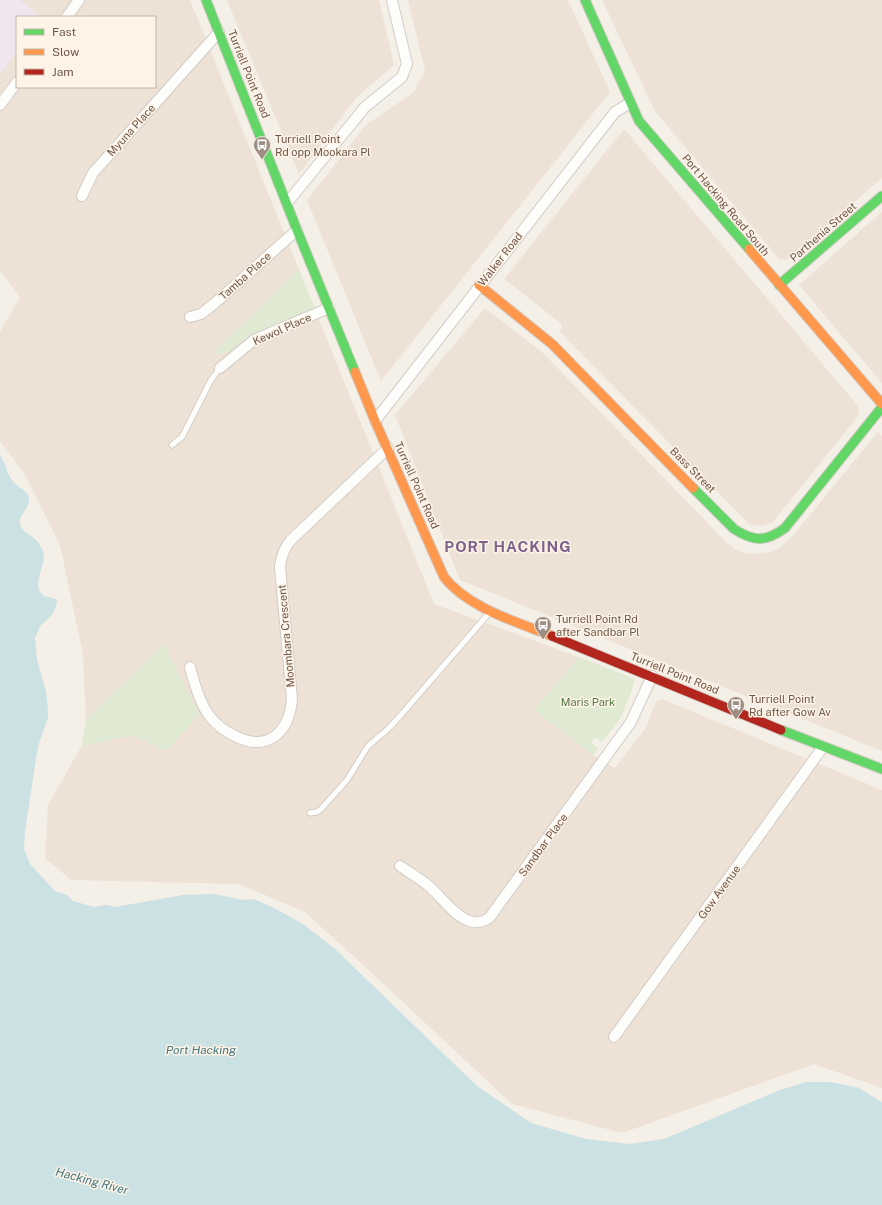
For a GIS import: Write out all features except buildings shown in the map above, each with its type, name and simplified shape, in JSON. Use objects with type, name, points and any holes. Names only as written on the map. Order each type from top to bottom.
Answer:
[{"type":"street","points":[[67,16],[79,0]]},
{"type":"street","name":"Turriell Point Road","points":[[206,0],[297,230],[375,420],[444,577],[454,590],[460,595],[491,611],[823,747],[882,769]]},
{"type":"street","points":[[287,203],[365,107],[402,77],[407,64],[392,0]]},
{"type":"street","name":"Port Hacking Road South","points":[[585,0],[639,121],[882,406]]},
{"type":"street","name":"Myuna Place","points":[[82,196],[93,173],[219,32]]},
{"type":"street","points":[[0,105],[16,83]]},
{"type":"street","name":"Walker Road","points":[[375,420],[615,112],[630,103]]},
{"type":"street","name":"Parthenia Street","points":[[779,285],[882,196]]},
{"type":"street","name":"Tamba Place","points":[[190,317],[201,314],[215,304],[297,230]]},
{"type":"street","name":"Bass Street","points":[[479,286],[552,344],[734,529],[748,537],[762,539],[769,538],[785,528],[882,406]]},
{"type":"street","name":"Kewol Place","points":[[220,368],[254,340],[329,308]]},
{"type":"street","name":"Moombara Crescent","points":[[190,667],[206,711],[212,719],[229,733],[241,739],[259,743],[268,740],[282,729],[289,716],[292,699],[280,567],[284,548],[388,448]]},
{"type":"street","name":"Sandbar Place","points":[[400,866],[419,878],[459,915],[467,920],[473,922],[486,920],[490,917],[631,722],[652,676]]},
{"type":"street","name":"Gow Avenue","points":[[614,1037],[823,747]]},
{"type":"lane","points":[[172,445],[182,437],[211,380],[220,368]]},
{"type":"lane","points":[[310,813],[317,812],[321,809],[347,780],[368,746],[388,729],[400,716],[491,611]]},
{"type":"shaded area","points":[[0,0],[190,0],[434,604],[579,657],[534,710],[593,755],[615,768],[645,729],[656,702],[662,699],[882,790],[882,1088],[814,1064],[622,1133],[512,1104],[305,912],[239,884],[71,880],[45,858],[48,805],[81,747],[132,735],[166,751],[164,644],[86,720],[83,655],[60,545],[25,474],[0,441],[0,332],[20,297],[0,271]]},
{"type":"shaded area","points":[[0,0],[20,0],[40,16],[16,16],[16,53],[0,74]]},
{"type":"shaded area","points":[[227,0],[379,0],[394,65],[356,98],[299,174]]},
{"type":"shaded area","points":[[408,0],[568,0],[610,92],[381,381],[307,200],[366,125],[414,92],[425,70]]},
{"type":"shaded area","points":[[602,0],[882,0],[882,178],[786,260],[779,259],[655,111]]},
{"type":"shaded area","points":[[624,129],[858,406],[859,415],[772,523],[762,526],[749,524],[560,332],[562,324],[504,279]]},
{"type":"shaded area","points":[[882,212],[882,383],[799,285]]},
{"type":"shaded area","points":[[485,308],[542,352],[727,543],[735,549],[745,553],[755,554],[771,552],[778,549],[790,539],[878,432],[882,436],[882,751],[460,580],[395,415]]},
{"type":"green space","points":[[299,269],[315,309],[252,335],[229,352],[212,354]]},
{"type":"green space","points":[[164,644],[199,715],[166,751],[132,735],[81,747],[86,720]]},
{"type":"green space","name":"Maris Park","points":[[579,657],[635,679],[620,719],[602,742],[595,737],[591,743],[598,748],[593,755],[534,710]]},
{"type":"water","name":"Port Hacking","points":[[0,455],[14,483],[29,497],[28,504],[20,520],[20,526],[26,533],[36,540],[43,551],[44,556],[38,586],[39,591],[45,596],[57,600],[56,607],[52,615],[41,625],[35,638],[37,660],[46,691],[48,718],[39,743],[36,758],[25,831],[24,849],[30,864],[55,891],[67,895],[73,901],[94,907],[107,905],[115,907],[183,895],[214,894],[244,900],[254,899],[276,909],[303,924],[335,949],[477,1086],[531,1123],[586,1139],[629,1144],[664,1139],[780,1090],[806,1082],[831,1082],[859,1088],[882,1102],[882,1205],[0,1205]]},
{"type":"traffic: fast","points":[[206,0],[355,372]]},
{"type":"traffic: fast","points":[[585,0],[639,121],[749,249]]},
{"type":"traffic: fast","points":[[779,285],[882,196]]},
{"type":"traffic: fast","points":[[693,488],[734,529],[754,538],[760,539],[772,536],[785,528],[882,407]]},
{"type":"traffic: fast","points":[[781,730],[882,769]]},
{"type":"traffic: slow","points":[[749,249],[882,404]]},
{"type":"traffic: slow","points":[[479,285],[552,344],[693,488]]},
{"type":"traffic: slow","points":[[355,372],[444,577],[454,588],[479,606],[552,636]]},
{"type":"traffic: jam","points":[[552,636],[781,730]]},
{"type":"place","name":"Turriell Point Rd opp Mookara Pl","points":[[262,160]]},
{"type":"place","name":"Turriell Point Rd after Sandbar Pl","points":[[543,640]]},
{"type":"place","name":"Turriell Point Rd after Gow Av","points":[[736,720]]},
{"type":"district","name":"PORT HACKING","points":[[508,547]]},
{"type":"water label","name":"Hacking River","points":[[92,1181]]}]
